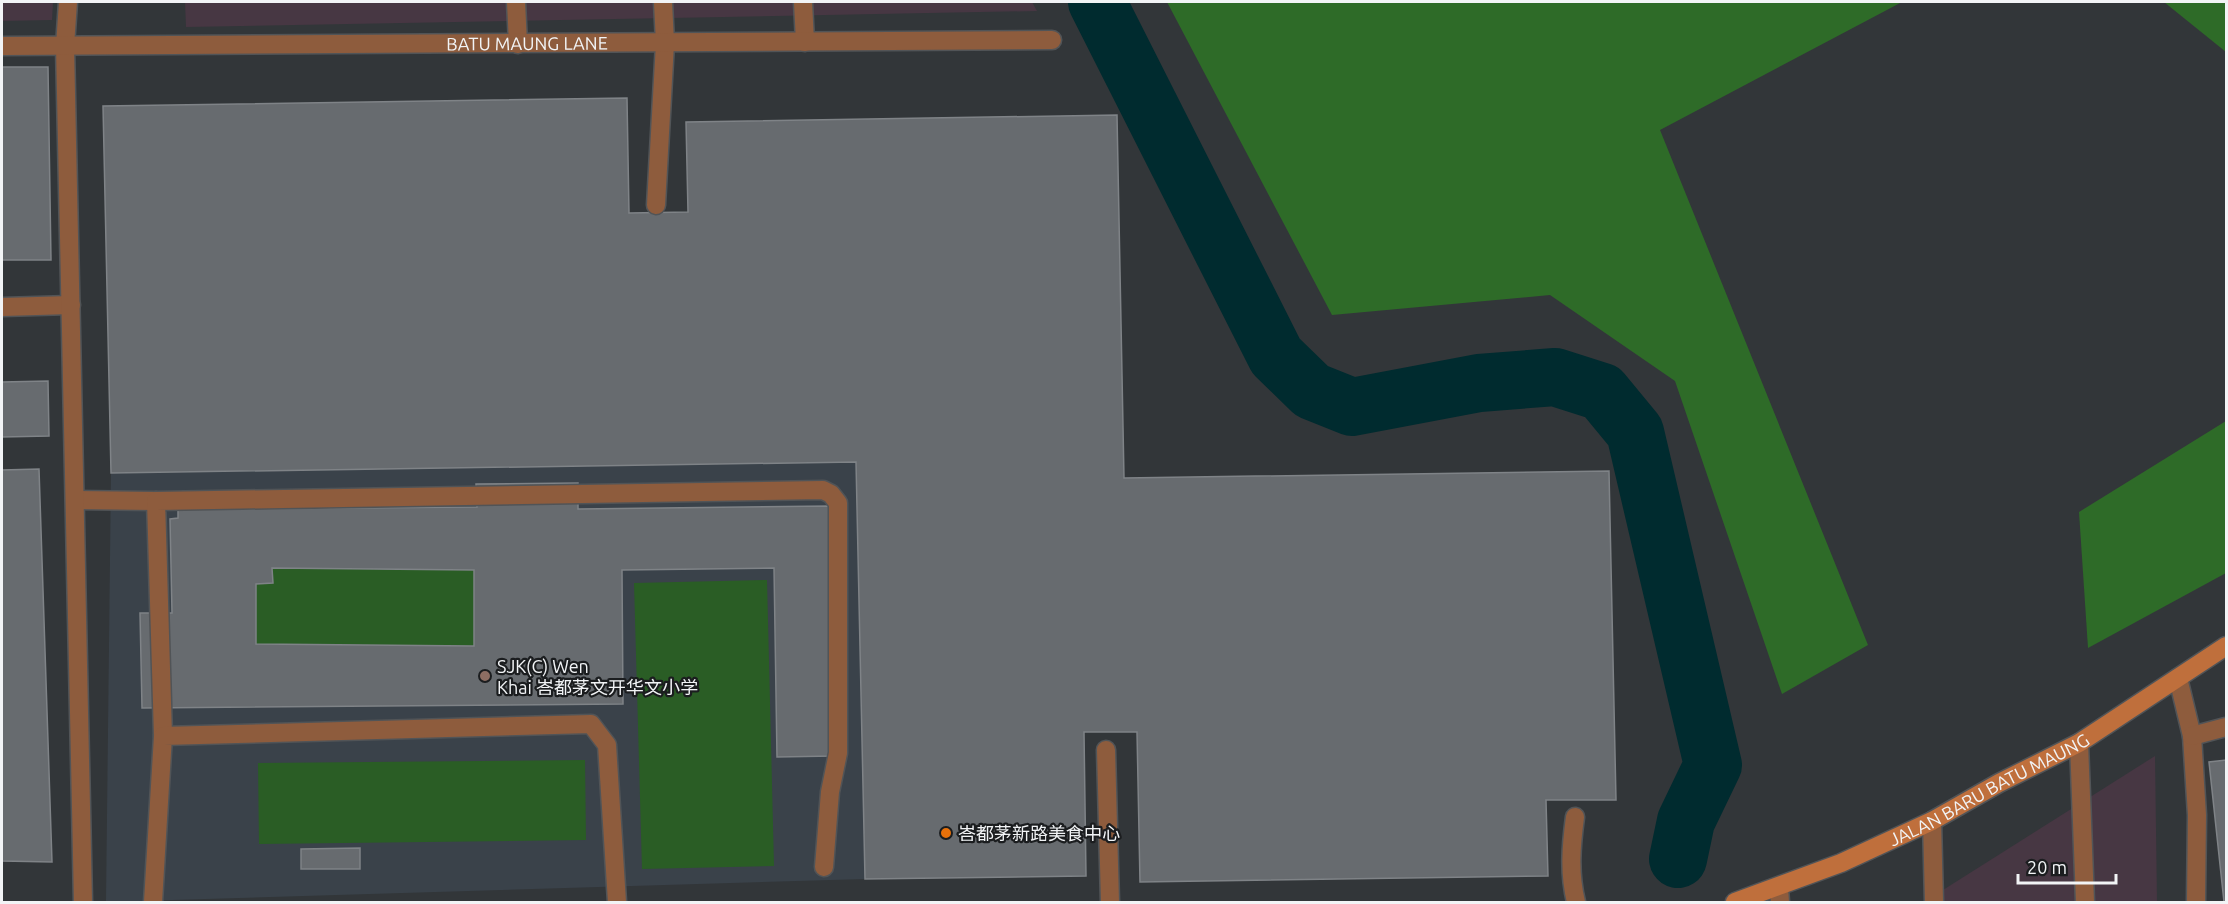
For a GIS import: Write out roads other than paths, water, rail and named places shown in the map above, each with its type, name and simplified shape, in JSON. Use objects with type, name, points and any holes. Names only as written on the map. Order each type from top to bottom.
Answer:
[{"type":"street","points":[[68,2],[65,46],[83,903]]},
{"type":"street","points":[[516,2],[518,44]]},
{"type":"street","points":[[656,205],[665,43],[663,2]]},
{"type":"street","points":[[803,2],[805,42]]},
{"type":"street","name":"BATU MAUNG LANE","points":[[2,46],[1052,40]]},
{"type":"street","points":[[2,307],[71,305]]},
{"type":"street","points":[[75,500],[156,501],[823,490],[831,494],[838,503],[838,753],[830,792],[824,867]]},
{"type":"street","points":[[153,903],[163,736],[156,501]]},
{"type":"street","name":"JALAN BARU BATU MAUNG","points":[[1735,903],[1779,895],[1932,821],[1999,783],[2079,743],[2226,646]]},
{"type":"street","points":[[2178,678],[2192,736],[2197,815],[2196,903]]},
{"type":"street","points":[[163,736],[591,724],[607,745],[618,903]]},
{"type":"street","points":[[2192,736],[2226,727]]},
{"type":"street","points":[[2079,743],[2085,903]]},
{"type":"street","points":[[1106,750],[1110,903]]},
{"type":"street","points":[[1575,817],[1571,850],[1571,879],[1576,903]]},
{"type":"street","points":[[1932,821],[1934,903]]},
{"type":"waterway","points":[[1097,2],[1276,356],[1312,391],[1352,407],[1479,383],[1555,377],[1602,392],[1635,432],[1713,765],[1686,821],[1678,859]]},
{"type":"place","name":"SJK(C) Wen Khai 峇都茅文开华文小学","points":[[485,676]]},
{"type":"place","name":"峇都茅新路美食中心","points":[[946,833]]}]
